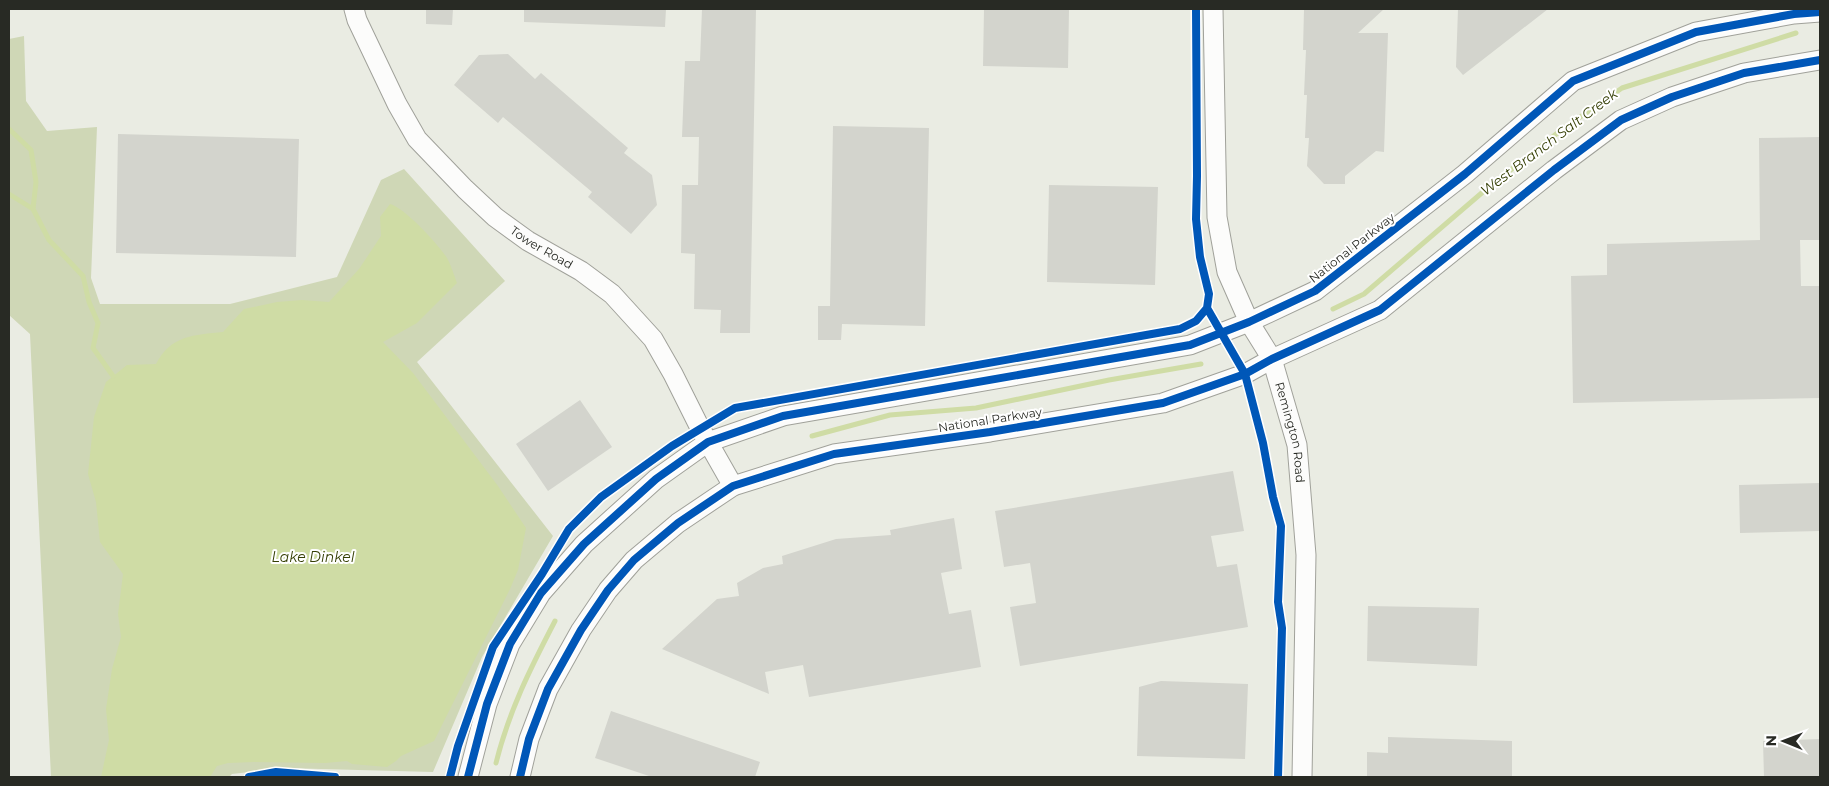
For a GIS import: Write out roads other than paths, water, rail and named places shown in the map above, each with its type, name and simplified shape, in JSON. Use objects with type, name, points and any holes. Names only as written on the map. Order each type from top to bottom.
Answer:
[{"type":"street","name":"Tower Road","points":[[354,9],[357,20],[397,104],[417,139],[495,217],[528,241],[581,271],[612,294],[653,339],[733,486]]},
{"type":"street","name":"Remington Road","points":[[1213,9],[1216,217],[1228,272],[1249,322],[1272,359],[1297,445],[1306,555],[1302,777]]},
{"type":"street","name":"National Parkway","points":[[468,777],[487,704],[510,644],[541,593],[584,544],[656,479],[708,442],[783,416],[1190,345],[1249,322],[1315,292],[1465,174],[1574,81],[1696,32],[1794,14],[1820,12]]},
{"type":"street","name":"National Parkway","points":[[520,777],[529,739],[548,689],[581,630],[608,590],[634,560],[678,523],[733,486],[834,454],[990,432],[1163,403],[1245,374],[1272,359],[1380,310],[1554,170],[1621,120],[1672,97],[1744,73],[1820,60]]},
{"type":"water","name":"Lake Dinkel","points":[[390,204],[404,212],[436,244],[447,258],[457,283],[417,323],[383,342],[413,373],[498,486],[526,528],[518,570],[510,589],[434,741],[401,756],[387,767],[352,764],[347,761],[325,763],[254,762],[228,763],[217,766],[210,777],[101,777],[109,740],[106,709],[112,669],[121,637],[118,614],[123,574],[100,542],[96,502],[88,474],[94,417],[106,382],[127,365],[156,364],[169,347],[184,338],[223,332],[244,309],[277,302],[302,300],[329,302],[359,269],[381,236],[380,217]]},
{"type":"waterway","name":"West Branch Salt Creek","points":[[1333,309],[1364,294],[1484,191],[1560,131],[1622,88],[1796,33]]},
{"type":"waterway","points":[[9,129],[31,150],[36,182],[33,209]]},
{"type":"waterway","points":[[9,194],[33,209],[49,240],[83,276],[89,302],[98,323],[93,348],[113,376]]},
{"type":"waterway","name":"West Branch Salt Creek","points":[[812,436],[890,415],[976,408],[1109,380],[1201,364]]},
{"type":"waterway","points":[[496,763],[507,726],[521,690],[555,621]]}]
